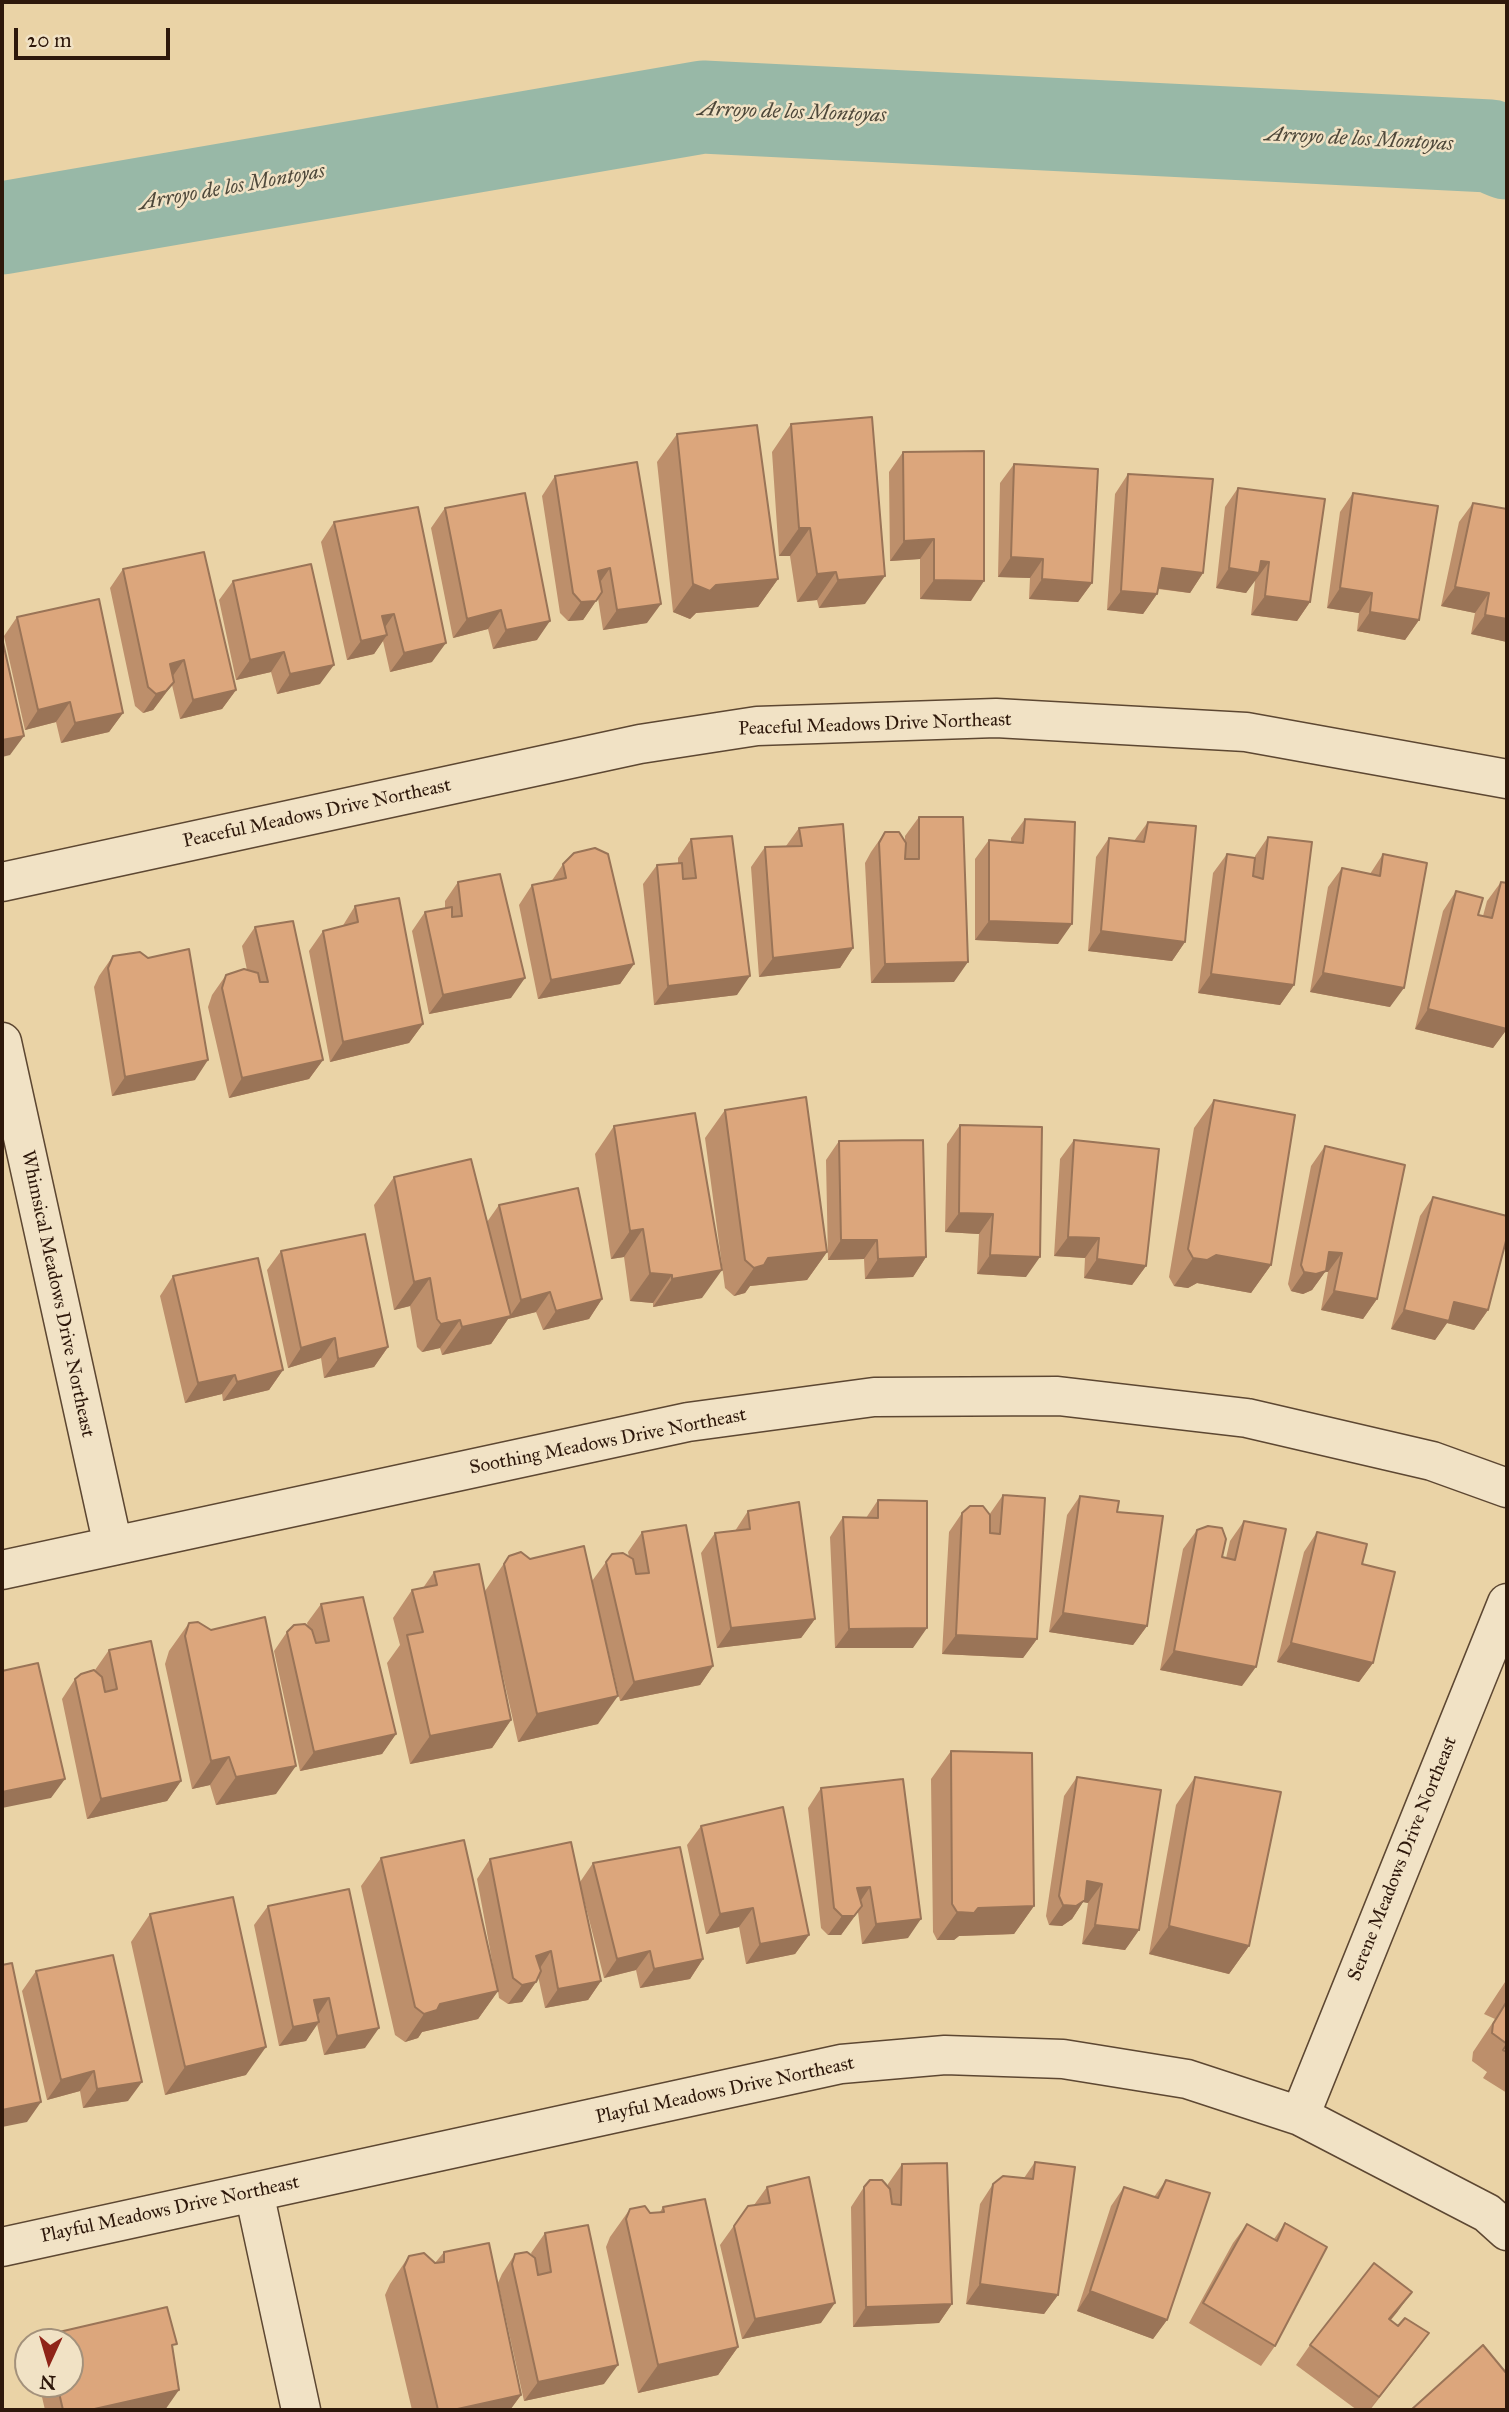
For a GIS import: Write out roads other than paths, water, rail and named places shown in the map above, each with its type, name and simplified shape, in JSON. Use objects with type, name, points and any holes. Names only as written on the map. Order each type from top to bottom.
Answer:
[{"type":"street","name":"Peaceful Meadows Drive Northeast","points":[[2,883],[640,744],[757,726],[996,718],[1246,732],[1507,779]]},
{"type":"street","name":"Whimsical Meadows Drive Northeast","points":[[2,1042],[113,1546]]},
{"type":"street","name":"Soothing Meadows Drive Northeast","points":[[2,1570],[688,1422],[874,1396],[1058,1396],[1247,1418],[1432,1461],[1507,1488]]},
{"type":"street","name":"Serene Meadows Drive Northeast","points":[[1300,2116],[1507,1603]]},
{"type":"street","name":"Playful Meadows Drive Northeast","points":[[2,2247],[841,2064],[945,2056],[1063,2059],[1187,2079],[1300,2116],[1487,2213],[1507,2231]]},
{"type":"street","points":[[254,2192],[301,2410]]},
{"type":"waterway","name":"Arroyo de los Montoyas","points":[[2,228],[703,107],[1490,146],[1507,153]]}]
